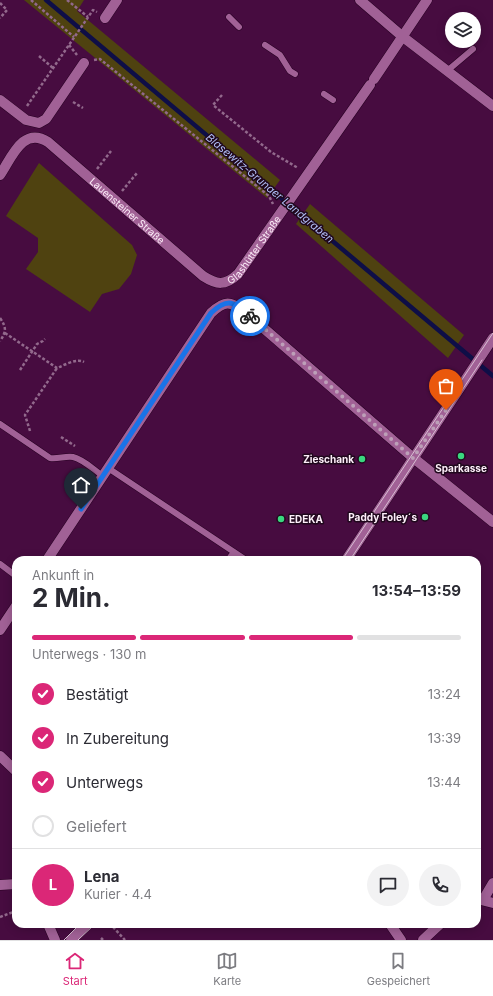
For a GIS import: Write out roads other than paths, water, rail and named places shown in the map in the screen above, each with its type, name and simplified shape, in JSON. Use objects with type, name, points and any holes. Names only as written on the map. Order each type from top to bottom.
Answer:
[{"type":"street","points":[[105,18],[117,0]]},
{"type":"street","points":[[360,0],[403,37],[493,106]]},
{"type":"street","points":[[403,37],[427,0]]},
{"type":"street","name":"Glashütter Straße","points":[[223,283],[231,281],[238,274],[403,37]]},
{"type":"street","points":[[0,100],[20,116],[31,122],[38,123],[46,119],[84,63]]},
{"type":"street","name":"Lauensteiner Straße","points":[[0,175],[20,145],[26,139],[32,137],[41,138],[48,142],[203,276],[213,282],[223,283]]},
{"type":"street","points":[[50,556],[211,313],[220,305],[227,303],[235,304],[245,312],[413,458],[493,522]]},
{"type":"street","points":[[349,556],[493,338]]},
{"type":"street","points":[[0,630],[12,612]]},
{"type":"street","points":[[0,756],[12,766]]},
{"type":"street","points":[[484,901],[493,883]]},
{"type":"street","points":[[0,885],[12,884]]},
{"type":"street","points":[[50,928],[55,940]]},
{"type":"street","points":[[71,940],[84,928]]},
{"type":"street","points":[[393,928],[401,940]]},
{"type":"street","points":[[423,940],[436,928]]},
{"type":"lane","points":[[229,17],[239,27]]},
{"type":"lane","points":[[265,45],[280,55],[290,71],[295,74]]},
{"type":"lane","points":[[448,71],[473,49]]},
{"type":"lane","points":[[324,94],[333,100]]},
{"type":"lane","points":[[0,424],[50,458],[57,459],[72,457],[106,472],[240,556]]},
{"type":"lane","points":[[231,556],[234,552]]},
{"type":"lane","points":[[0,564],[12,573]]},
{"type":"waterway","name":"Blasewitz‐Grunaer Landgraben","points":[[46,0],[493,376]]},
{"type":"tram line","points":[[345,556],[493,333]]},
{"type":"tram line","points":[[353,556],[482,360]]},
{"type":"tram line","points":[[64,940],[76,928]]},
{"type":"tram line","points":[[78,940],[91,928]]},
{"type":"place","name":"Sparkasse","points":[[461,456]]},
{"type":"place","name":"Zieschank","points":[[362,459]]},
{"type":"place","name":"Paddy Foley´s","points":[[425,517]]},
{"type":"place","name":"EDEKA","points":[[281,519]]}]
